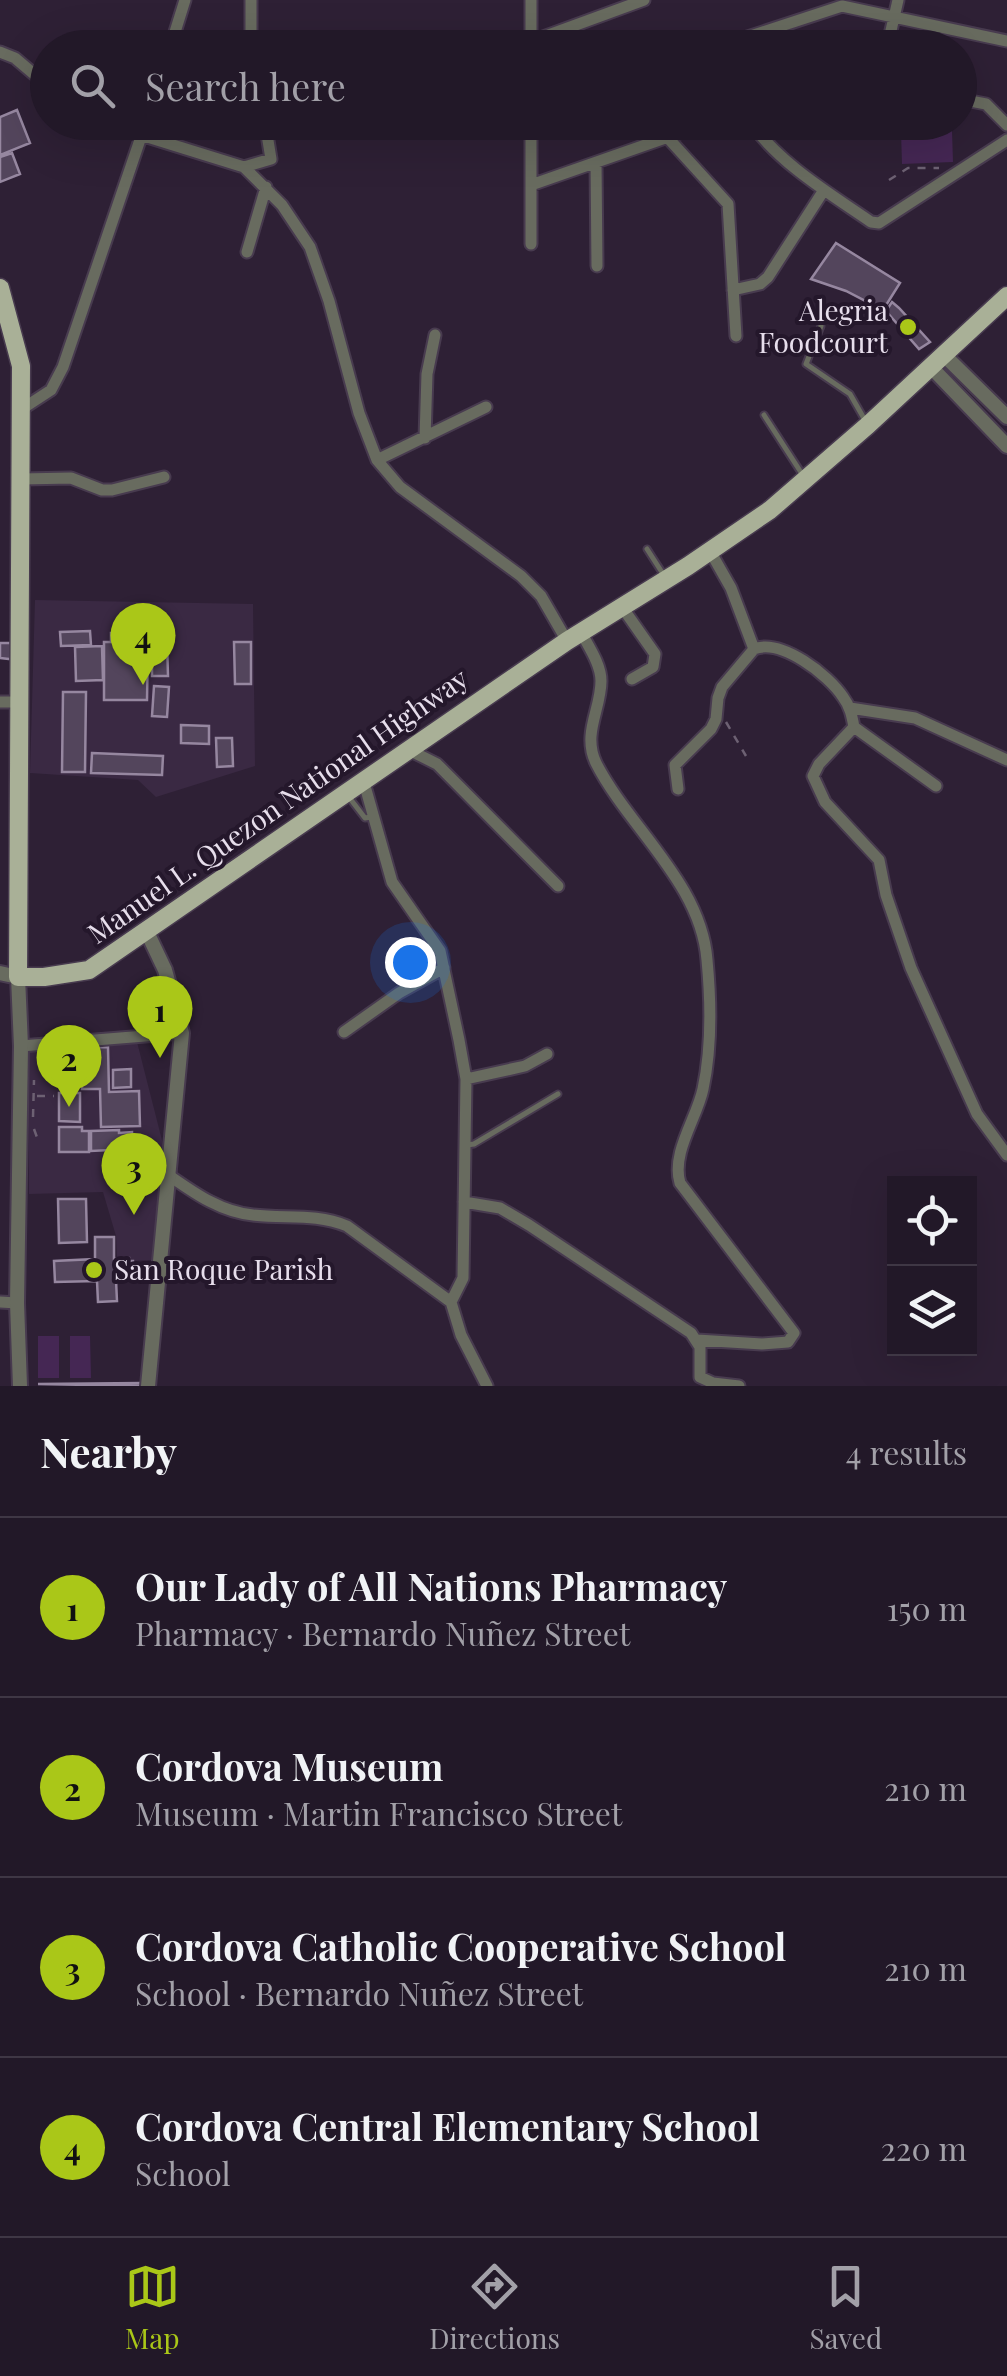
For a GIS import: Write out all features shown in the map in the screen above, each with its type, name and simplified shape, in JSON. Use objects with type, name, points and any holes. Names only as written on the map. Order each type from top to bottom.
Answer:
[{"type":"main road","points":[[0,288],[21,366],[22,409],[20,702],[9,974]]},
{"type":"main road","name":"Manuel L. Quezon National Highway","points":[[9,974],[44,978],[89,970],[574,636],[710,551],[770,510],[1007,296]]},
{"type":"street","points":[[176,30],[185,0]]},
{"type":"street","points":[[250,0],[251,30]]},
{"type":"street","points":[[531,0],[531,30]]},
{"type":"street","points":[[567,30],[644,0]]},
{"type":"street","points":[[891,30],[898,0]]},
{"type":"street","points":[[769,30],[842,6],[962,30]]},
{"type":"street","points":[[977,33],[1007,40]]},
{"type":"street","points":[[0,52],[16,58],[30,70]]},
{"type":"street","points":[[977,102],[986,104],[1007,125]]},
{"type":"street","points":[[22,409],[50,390],[63,367],[140,140]]},
{"type":"street","points":[[176,140],[244,166],[266,187],[310,247],[360,413],[378,460],[400,488],[521,576],[598,668],[601,682],[591,724],[594,760],[690,899],[707,953],[711,1015],[703,1088],[679,1160],[680,1183],[794,1334],[788,1342],[762,1344],[697,1340]]},
{"type":"street","points":[[244,166],[271,159],[268,140]]},
{"type":"street","points":[[531,140],[532,244]]},
{"type":"street","points":[[531,185],[662,140]]},
{"type":"street","points":[[670,140],[728,204],[736,336]]},
{"type":"street","points":[[763,140],[824,190],[878,223],[1007,140]]},
{"type":"street","points":[[596,163],[596,266]]},
{"type":"street","points":[[248,252],[266,187]]},
{"type":"street","points":[[733,290],[760,284],[768,277],[824,190]]},
{"type":"street","points":[[425,438],[427,374],[435,335]]},
{"type":"street","points":[[937,361],[1007,417]]},
{"type":"street","points":[[937,361],[1007,446]]},
{"type":"street","points":[[378,460],[486,406]]},
{"type":"street","points":[[22,479],[70,478],[112,490],[164,476]]},
{"type":"street","points":[[710,551],[732,588],[754,649]]},
{"type":"street","points":[[622,606],[655,654],[653,666],[632,679]]},
{"type":"street","points":[[678,789],[676,764],[711,729],[728,677],[754,649],[775,647],[828,678],[850,708],[854,728],[936,786]]},
{"type":"street","points":[[0,702],[20,702]]},
{"type":"street","points":[[850,708],[915,718],[1007,760]]},
{"type":"street","points":[[854,728],[819,764],[813,776],[817,788],[825,802],[879,860],[886,895],[911,968],[976,1114],[1007,1154]]},
{"type":"street","points":[[407,749],[437,764],[558,886]]},
{"type":"street","points":[[363,779],[392,882],[433,937],[444,968],[466,1079],[463,1278],[451,1302]]},
{"type":"street","points":[[147,932],[166,970],[182,1034],[148,1386]]},
{"type":"street","points":[[344,1032],[399,993],[444,968]]},
{"type":"street","points":[[9,974],[21,1046],[17,1302],[20,1386]]},
{"type":"street","points":[[21,1046],[182,1034]]},
{"type":"street","points":[[466,1079],[525,1066],[547,1054]]},
{"type":"street","points":[[167,1174],[228,1210],[254,1216],[300,1215],[348,1226],[451,1302],[461,1335],[487,1386]]},
{"type":"street","points":[[464,1202],[500,1208],[529,1224],[691,1333],[697,1340],[700,1377],[739,1386]]},
{"type":"street","points":[[0,1302],[17,1302]]},
{"type":"lane","points":[[821,326],[806,364],[850,394],[868,425]]},
{"type":"lane","points":[[764,415],[806,479]]},
{"type":"lane","points":[[647,550],[666,579]]},
{"type":"lane","points":[[345,792],[365,818],[374,816]]},
{"type":"lane","points":[[464,1145],[474,1144],[558,1094]]},
{"type":"path","points":[[889,180],[908,168],[938,168],[948,178]]},
{"type":"path","points":[[717,709],[746,756]]},
{"type":"path","points":[[20,1096],[54,1096]]},
{"type":"shaded area","points":[[901,140],[952,140],[953,162],[902,164]]},
{"type":"shaded area","points":[[35,600],[253,604],[255,766],[156,797],[138,780],[30,773]]},
{"type":"shaded area","points":[[137,1042],[165,1152],[153,1260],[130,1261],[130,1257],[117,1258],[116,1236],[103,1192],[29,1194],[28,1049]]},
{"type":"shaded area","points":[[38,1336],[59,1336],[59,1378],[38,1378]]},
{"type":"shaded area","points":[[70,1336],[90,1336],[91,1378],[70,1378]]},
{"type":"building","points":[[17,110],[30,143],[0,155],[0,117]]},
{"type":"building","points":[[12,153],[20,174],[0,182],[0,157]]},
{"type":"building","points":[[836,243],[900,283],[883,310],[811,279]]},
{"type":"building","name":"Alegria Foodcourt","points":[[892,302],[930,342],[919,349],[886,311]]},
{"type":"building","points":[[90,631],[91,645],[61,646],[60,632]]},
{"type":"building","points":[[111,633],[136,633],[136,642],[148,642],[147,700],[104,700],[104,642],[111,642]]},
{"type":"building","points":[[167,642],[168,676],[152,676],[152,643]]},
{"type":"building","points":[[234,642],[251,642],[251,684],[235,684]]},
{"type":"building","points":[[0,643],[18,643],[18,660],[0,658]]},
{"type":"building","points":[[102,646],[103,680],[76,681],[75,647]]},
{"type":"building","points":[[154,686],[169,687],[167,717],[152,716]]},
{"type":"building","points":[[63,692],[86,692],[85,772],[62,772]]},
{"type":"building","points":[[181,725],[209,726],[209,744],[181,743]]},
{"type":"building","points":[[216,738],[232,738],[233,766],[217,767]]},
{"type":"building","points":[[92,753],[163,756],[162,775],[91,773]]},
{"type":"building","points":[[108,1047],[109,1092],[139,1091],[140,1126],[101,1127],[100,1089],[82,1089],[82,1048]]},
{"type":"building","points":[[131,1069],[131,1087],[113,1088],[113,1070]]},
{"type":"building","points":[[59,1093],[80,1093],[80,1122],[59,1121]]},
{"type":"building","points":[[59,1127],[82,1127],[82,1131],[89,1131],[89,1152],[59,1152]]},
{"type":"building","points":[[91,1131],[132,1132],[132,1149],[91,1151]]},
{"type":"building","points":[[58,1199],[86,1199],[87,1242],[59,1243]]},
{"type":"building","name":"San Roque Parish","points":[[95,1237],[114,1237],[114,1259],[133,1261],[134,1279],[116,1280],[117,1301],[98,1302],[97,1281],[55,1282],[54,1261],[95,1259]]},
{"type":"building","points":[[141,1383],[141,1386],[38,1384]]},
{"type":"place","name":"Alegria Foodcourt","points":[[908,327]]},
{"type":"place","name":"Cordova Central Elementary School","points":[[143,685]]},
{"type":"place","name":"Our Lady of All Nations Pharmacy","points":[[160,1058]]},
{"type":"place","name":"Cordova Museum","points":[[69,1107]]},
{"type":"place","name":"Cordova Catholic Cooperative School","points":[[134,1215]]},
{"type":"place","name":"San Roque Parish","points":[[94,1270]]}]
